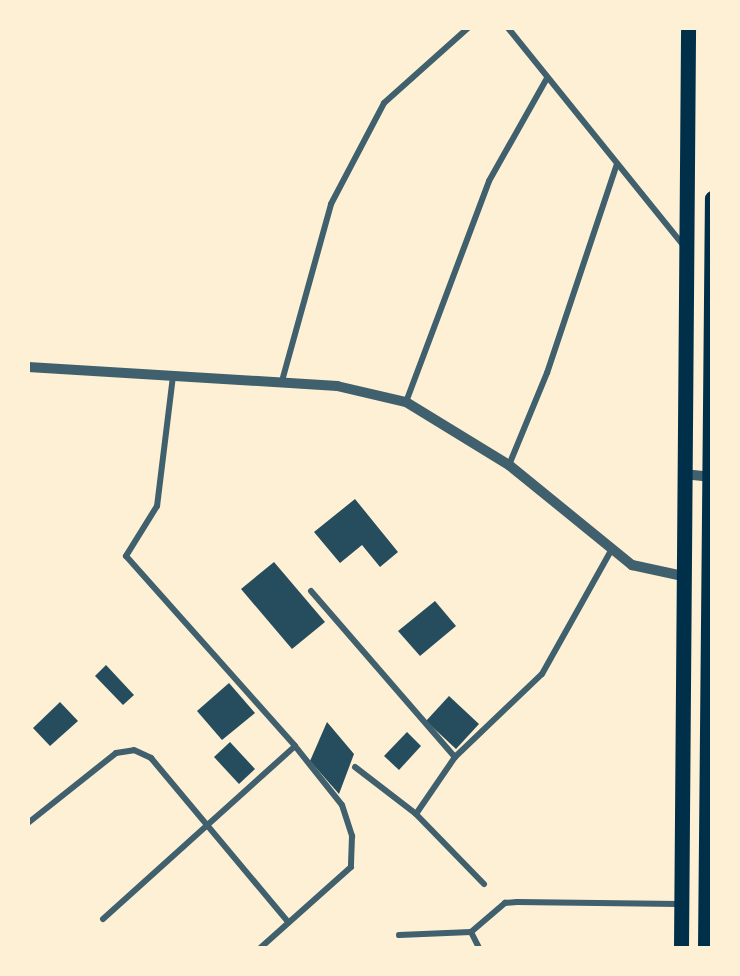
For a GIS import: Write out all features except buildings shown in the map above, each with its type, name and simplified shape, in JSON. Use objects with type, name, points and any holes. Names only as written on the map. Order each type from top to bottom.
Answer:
[{"type":"highway","points":[[681,948],[688,28]]},
{"type":"highway","points":[[705,948],[711,198]]},
{"type":"street","points":[[282,381],[331,204],[384,104],[468,28]]},
{"type":"street","points":[[508,28],[688,251]]},
{"type":"street","points":[[406,402],[489,181],[547,78]]},
{"type":"street","points":[[510,465],[547,374],[617,164]]},
{"type":"street","points":[[28,367],[337,386],[406,402],[510,465],[632,565],[683,576]]},
{"type":"street","points":[[173,376],[157,506],[126,556],[295,746],[342,805],[352,836],[351,867],[260,948]]},
{"type":"street","points":[[684,474],[709,477]]},
{"type":"street","points":[[416,814],[455,757],[542,674],[612,549]]},
{"type":"street","points":[[311,591],[455,757]]},
{"type":"street","points":[[104,919],[295,746]]},
{"type":"street","points":[[28,823],[116,753],[134,750],[151,758],[288,922]]},
{"type":"street","points":[[355,767],[416,814],[484,884]]},
{"type":"street","points":[[399,935],[471,932],[505,903],[681,904]]},
{"type":"street","points":[[471,932],[479,948]]}]
